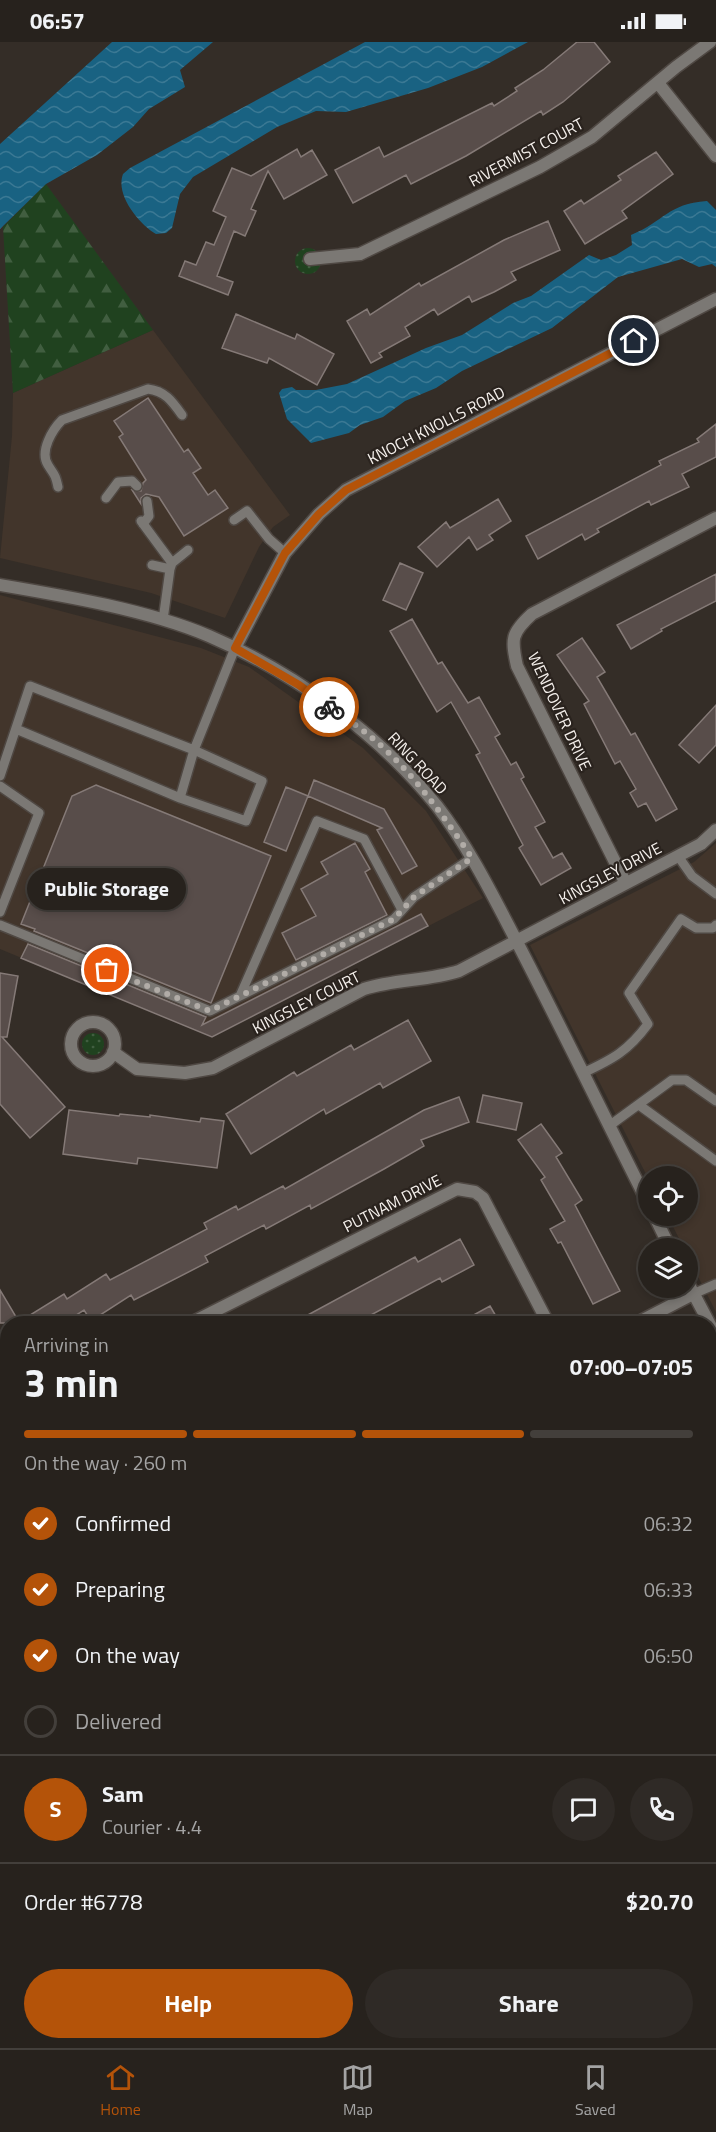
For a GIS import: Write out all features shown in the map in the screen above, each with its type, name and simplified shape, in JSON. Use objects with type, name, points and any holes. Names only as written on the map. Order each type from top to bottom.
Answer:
[{"type":"street","name":"RIVERMIST COURT","points":[[310,259],[360,254],[540,167],[592,137],[710,42]]},
{"type":"street","points":[[658,83],[716,156]]},
{"type":"street","name":"KNOCH KNOLLS ROAD","points":[[235,648],[285,553],[319,514],[346,490],[716,299]]},
{"type":"street","name":"WENDOVER DRIVE","points":[[625,882],[517,666],[513,645],[515,630],[532,614],[716,518]]},
{"type":"street","name":"RING ROAD","points":[[0,585],[163,620],[235,648],[299,685],[372,738],[437,807],[472,858],[638,1183]]},
{"type":"street","name":"KINGSLEY DRIVE","points":[[516,941],[625,882],[702,844],[716,830]]},
{"type":"street","name":"KINGSLEY COURT","points":[[113,1053],[136,1069],[185,1073],[202,1071],[230,1060],[364,990],[382,984],[448,974],[516,941]]},
{"type":"street","name":"PUTNAM DRIVE","points":[[205,1316],[457,1189],[475,1192],[483,1198],[544,1316]]},
{"type":"street","points":[[651,1316],[685,1298]]},
{"type":"street","points":[[695,1298],[705,1316]]},
{"type":"lane","points":[[58,487],[55,471],[48,466],[45,457],[53,429],[62,420],[148,389],[159,390],[171,400],[182,415]]},
{"type":"lane","points":[[106,498],[118,482],[132,481],[137,486]]},
{"type":"lane","points":[[147,501],[149,516],[142,523],[171,566]]},
{"type":"lane","points":[[234,520],[247,511],[268,539],[285,553]]},
{"type":"lane","points":[[163,620],[171,566],[188,550]]},
{"type":"lane","points":[[152,565],[171,566]]},
{"type":"lane","points":[[180,798],[194,750],[235,648]]},
{"type":"lane","points":[[0,776],[30,686],[194,750],[262,781],[246,821],[180,798],[16,729]]},
{"type":"lane","points":[[0,786],[39,813],[0,912]]},
{"type":"lane","points":[[240,996],[316,821],[364,839],[402,910]]},
{"type":"lane","points":[[678,856],[692,876],[716,894]]},
{"type":"lane","points":[[0,925],[210,1011],[394,919],[414,897],[472,858]]},
{"type":"lane","points":[[583,1074],[620,1056],[648,1024],[629,993],[681,920],[696,928],[713,928],[716,925]]},
{"type":"lane","points":[[609,1126],[672,1080],[686,1080],[716,1101]]},
{"type":"lane","points":[[639,1105],[716,1161]]},
{"type":"lane","points":[[698,1292],[716,1284]]},
{"type":"shaded area","points":[[153,330],[290,515],[273,527],[259,547],[225,618],[151,593],[0,558],[12,436],[13,393]]},
{"type":"shaded area","points":[[0,595],[201,648],[249,667],[363,748],[426,811],[483,898],[212,1037],[0,949]]},
{"type":"shaded area","points":[[716,843],[716,1312],[698,1277],[698,1238],[679,1238],[673,1226],[698,1226],[698,1166],[642,1166],[530,945],[694,862]]},
{"type":"green space","points":[[46,184],[153,330],[13,393],[3,227]]},
{"type":"green space","points":[[308,248],[317,252],[321,261],[317,270],[308,274],[299,270],[295,261],[299,252]]},
{"type":"green space","points":[[89,1033],[97,1033],[104,1040],[104,1048],[97,1055],[89,1055],[82,1048],[82,1040]]},
{"type":"water","points":[[112,42],[213,42],[180,70],[185,87],[149,109],[133,127],[97,155],[46,184],[0,229],[0,144]]},
{"type":"water","points":[[365,42],[528,42],[482,67],[428,88],[346,112],[316,111],[277,127],[193,177],[180,194],[172,228],[166,233],[156,234],[130,208],[125,200],[121,182],[123,174],[130,168]]},
{"type":"water","points":[[707,201],[716,210],[716,267],[712,264],[699,267],[682,259],[618,277],[552,328],[462,371],[436,388],[405,401],[383,417],[360,425],[349,433],[311,443],[287,419],[279,393],[282,389],[292,387],[296,390],[316,390],[347,384],[426,348],[462,335],[513,303],[531,296],[589,255],[601,260],[616,255],[632,245],[631,235],[674,209]]},
{"type":"building","points":[[577,42],[594,42],[610,62],[563,102],[543,115],[541,111],[466,156],[411,184],[406,175],[353,203],[335,170],[379,147],[384,157],[492,103],[494,106],[517,91],[515,88],[543,70]]},
{"type":"building","points":[[297,149],[301,157],[312,150],[327,175],[284,199],[268,171],[251,209],[256,211],[245,236],[234,231],[217,276],[233,282],[228,295],[179,276],[185,261],[196,265],[206,242],[214,245],[226,217],[213,211],[232,168],[251,176]]},
{"type":"building","points":[[656,152],[673,174],[622,211],[627,218],[585,244],[564,211],[581,200],[584,204],[621,180],[618,176]]},
{"type":"building","points":[[548,221],[560,250],[511,272],[516,280],[494,292],[472,302],[469,296],[438,315],[434,309],[405,327],[410,336],[379,353],[382,357],[371,363],[347,321],[367,309],[370,315],[419,283],[421,286],[504,240]]},
{"type":"building","points":[[236,314],[295,339],[297,334],[334,354],[317,385],[269,358],[267,363],[222,348]]},
{"type":"building","points":[[148,398],[184,452],[188,449],[201,468],[193,473],[208,495],[215,490],[228,508],[184,536],[159,497],[146,494],[141,498],[141,504],[132,490],[141,491],[146,480],[119,437],[123,434],[114,421]]},
{"type":"building","points":[[716,424],[716,457],[682,474],[689,487],[651,505],[649,501],[597,529],[599,532],[585,540],[582,534],[538,559],[526,536],[661,465],[659,461],[699,442],[697,439]]},
{"type":"building","points":[[498,499],[511,521],[489,535],[493,540],[477,550],[469,537],[437,567],[418,547],[446,522],[450,528]]},
{"type":"building","points":[[400,563],[423,573],[406,610],[383,600]]},
{"type":"building","points":[[716,574],[716,601],[661,629],[662,631],[631,649],[617,625]]},
{"type":"building","points":[[412,619],[438,664],[442,662],[468,703],[479,697],[500,734],[495,737],[511,765],[516,762],[524,777],[521,779],[545,822],[535,827],[553,858],[562,853],[571,868],[541,885],[519,848],[523,845],[476,755],[480,753],[451,702],[437,712],[390,631]]},
{"type":"building","points":[[582,638],[605,672],[597,677],[631,735],[635,733],[677,809],[656,821],[646,803],[638,807],[630,793],[636,789],[620,761],[615,764],[584,704],[589,701],[557,655]]},
{"type":"building","points":[[716,705],[716,745],[699,763],[679,745]]},
{"type":"building","points":[[314,780],[384,809],[417,866],[402,874],[377,830],[382,828],[308,796]]},
{"type":"building","points":[[96,785],[271,856],[211,1003],[21,924],[72,796]]},
{"type":"building","points":[[286,787],[308,796],[286,851],[264,842]]},
{"type":"building","points":[[355,843],[370,869],[365,872],[387,915],[296,960],[282,933],[316,916],[301,889],[328,874],[321,862]]},
{"type":"building","points":[[421,914],[428,926],[212,1037],[21,958],[28,944],[206,1017],[202,1025]]},
{"type":"building","points":[[0,973],[18,976],[7,1037],[2,1037],[65,1107],[30,1138],[0,1104]]},
{"type":"building","points":[[408,1020],[431,1061],[383,1088],[380,1083],[326,1114],[324,1109],[251,1154],[226,1114],[294,1072],[297,1076],[351,1045],[354,1050]]},
{"type":"building","points":[[483,1095],[522,1103],[516,1130],[477,1122]]},
{"type":"building","points":[[459,1097],[469,1122],[421,1140],[424,1146],[311,1209],[310,1205],[266,1229],[264,1225],[205,1256],[208,1262],[134,1300],[131,1295],[99,1316],[88,1316],[84,1310],[75,1316],[29,1316],[64,1294],[67,1299],[106,1274],[110,1280],[207,1229],[204,1223],[236,1206],[238,1210],[283,1186],[285,1189],[424,1110]]},
{"type":"building","points":[[69,1110],[119,1116],[120,1114],[150,1117],[150,1115],[200,1122],[201,1118],[224,1121],[217,1168],[138,1158],[137,1164],[63,1154]]},
{"type":"building","points":[[541,1124],[562,1153],[556,1157],[582,1200],[575,1205],[620,1291],[593,1304],[561,1242],[558,1243],[550,1229],[565,1221],[541,1180],[545,1177],[518,1140]]},
{"type":"building","points":[[460,1239],[474,1265],[442,1282],[440,1278],[369,1316],[306,1316],[415,1257],[418,1262]]},
{"type":"building","points":[[0,1290],[15,1316],[0,1316]]},
{"type":"building","points":[[490,1306],[496,1316],[472,1316]]},
{"type":"way so far","points":[[107,970],[210,1011],[394,919],[414,897],[472,858],[437,807],[405,772],[372,738],[329,707]]},
{"type":"place","name":"Public Storage","points":[[107,970]]},
{"type":"route","points":[[329,707],[299,685],[235,648],[276,567],[303,531],[346,490],[634,341]]}]
